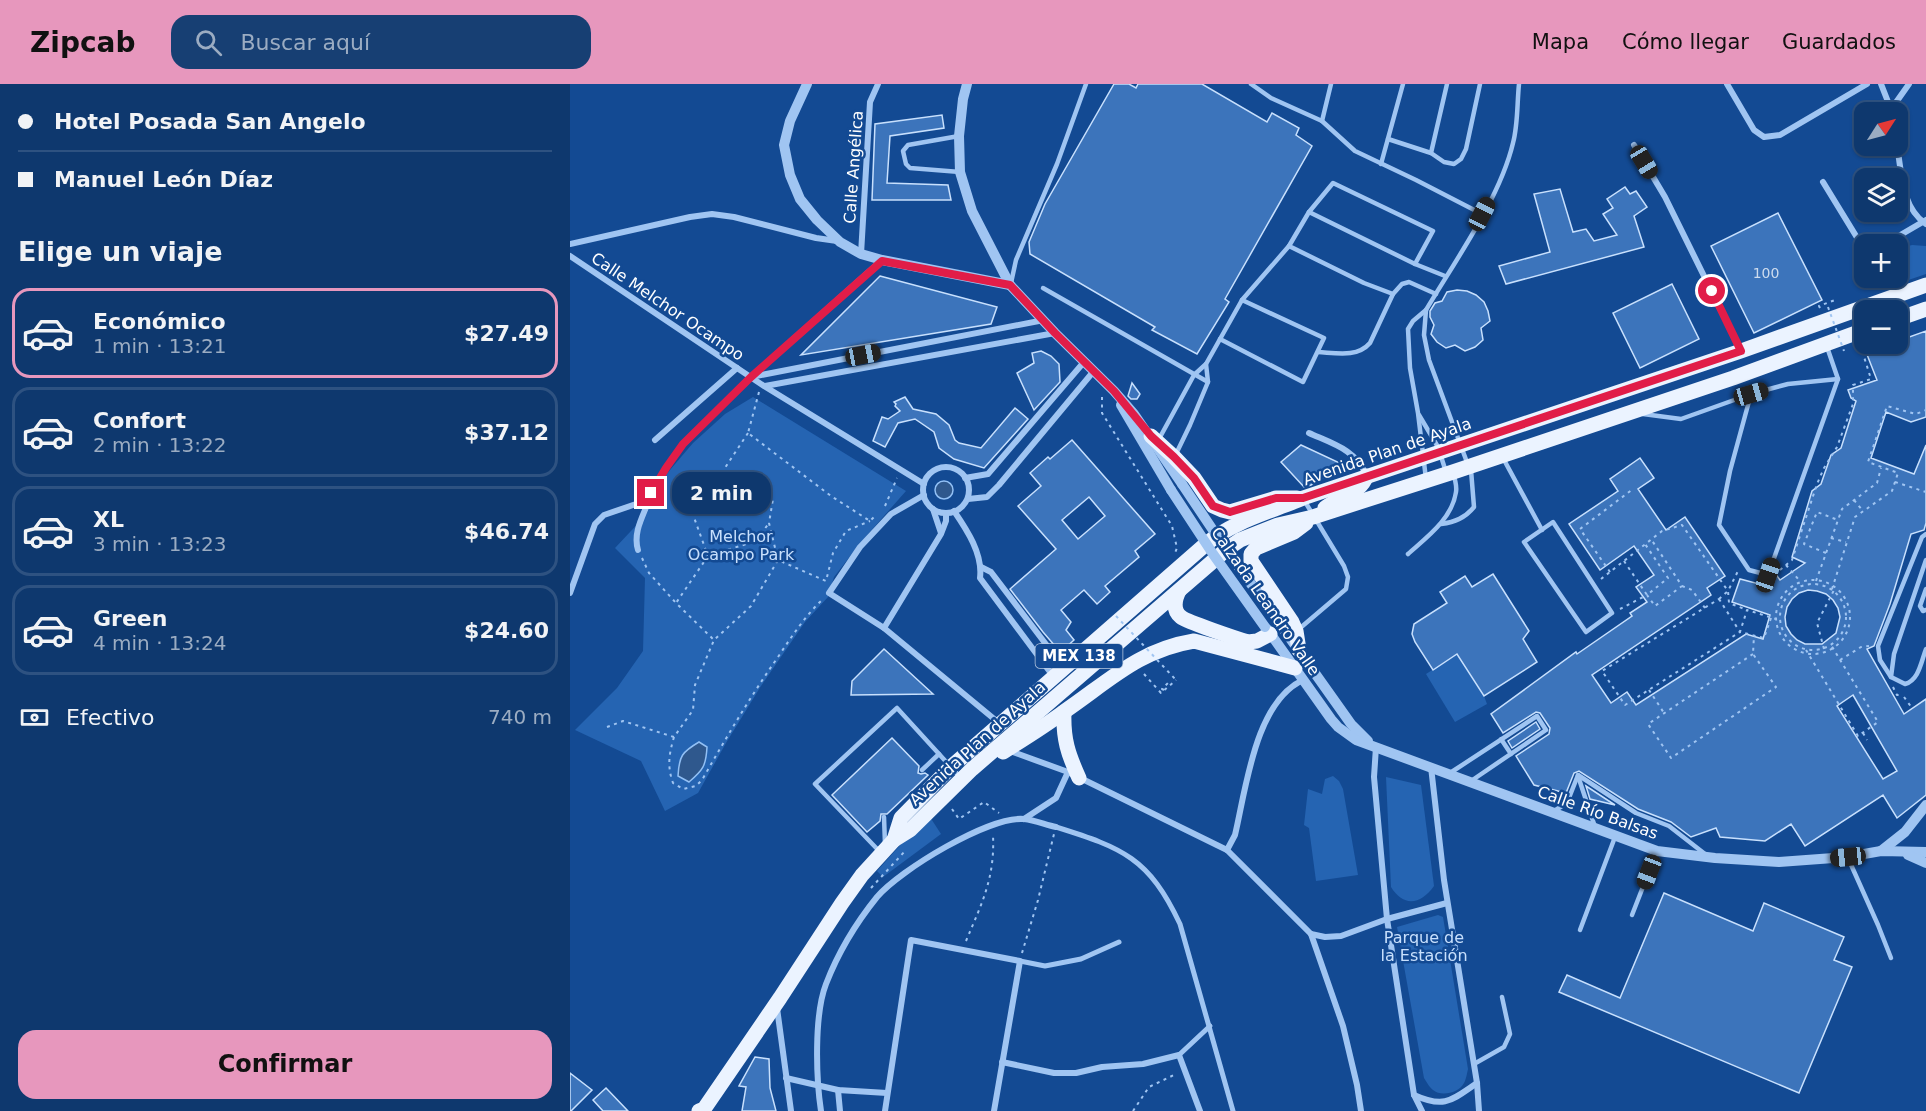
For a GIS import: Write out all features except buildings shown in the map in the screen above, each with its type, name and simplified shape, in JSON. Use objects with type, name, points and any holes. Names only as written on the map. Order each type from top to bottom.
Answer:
[{"type":"main road","name":"Avenida Plan de Ayala","points":[[702,1110],[862,875],[887,848],[910,830],[961,772],[999,723],[1219,533],[1231,526],[1303,498],[1741,351],[1926,285]]},
{"type":"main road","points":[[1908,315],[1926,309]]},
{"type":"main road","name":"Avenida Plan de Ayala","points":[[961,772],[1240,540],[1278,525],[1313,517],[1450,474],[1854,334]]},
{"type":"main road","points":[[1155,439],[1194,478],[1213,506],[1222,510],[1230,512],[1276,498],[1303,498]]},
{"type":"main road","points":[[1299,650],[1292,622],[1251,561],[1251,554],[1256,548],[1294,532],[1332,502],[1358,489],[1366,476]]},
{"type":"main road","points":[[1179,591],[1175,607],[1182,618],[1248,642],[1257,641],[1267,630]]},
{"type":"main road","points":[[1117,673],[1129,633]]},
{"type":"main road","points":[[961,772],[1006,750],[1064,712],[1117,673],[1156,651],[1194,641],[1299,674]]},
{"type":"main road","points":[[1077,677],[1117,673]]},
{"type":"main road","points":[[1064,712],[1064,736],[1073,775]]},
{"type":"street","points":[[807,84],[790,121],[784,145],[790,176],[800,199],[817,220],[840,242],[861,254],[882,261],[1010,285]]},
{"type":"street","name":"Calle Angélica","points":[[861,254],[870,102],[878,84]]},
{"type":"street","name":"Calzada Leandro Valle","points":[[967,84],[959,136],[960,172],[972,211],[1010,285],[1114,391],[1155,439],[1225,548],[1352,724],[1376,747]]},
{"type":"street","points":[[1726,84],[1754,130],[1764,137],[1780,135],[1867,84]]},
{"type":"street","points":[[1881,84],[1889,102]]},
{"type":"street","points":[[1897,102],[1909,84]]},
{"type":"street","points":[[1634,145],[1665,197],[1741,351]]},
{"type":"street","points":[[1899,156],[1910,210],[1925,222],[1903,234]]},
{"type":"street","points":[[1824,182],[1855,234]]},
{"type":"street","points":[[570,244],[712,214],[840,242]]},
{"type":"street","name":"Calle Melchor Ocampo","points":[[570,256],[763,385],[924,484]]},
{"type":"street","name":"Calle Melchor Ocampo","points":[[751,377],[882,261]]},
{"type":"street","name":"Calle Melchor Ocampo","points":[[751,377],[1044,320]]},
{"type":"street","points":[[763,385],[1055,333]]},
{"type":"street","points":[[965,478],[988,474],[1084,362]]},
{"type":"street","points":[[656,440],[737,368]]},
{"type":"street","points":[[968,499],[987,497],[993,491],[1093,372]]},
{"type":"street","points":[[638,550],[635,541],[638,527],[648,507],[651,493],[666,468],[683,444],[751,377]]},
{"type":"street","name":"Calzada Leandro Valle","points":[[1114,391],[1129,420],[1213,554],[1338,727],[1356,740],[1376,747]]},
{"type":"street","points":[[1309,433],[1345,449],[1363,468],[1366,476]]},
{"type":"street","points":[[933,509],[946,513],[954,511],[961,508],[968,499],[968,484],[954,468],[946,467],[932,472],[924,484],[924,495],[933,509],[941,534]]},
{"type":"street","points":[[570,593],[595,524],[604,515],[636,504],[651,493]]},
{"type":"street","points":[[924,495],[891,513],[860,547],[830,593],[884,628],[999,723]]},
{"type":"street","points":[[954,511],[967,530],[981,567],[980,578],[1059,673]]},
{"type":"street","points":[[884,628],[941,534],[946,521],[946,513]]},
{"type":"street","points":[[981,567],[991,572],[1059,673]]},
{"type":"street","points":[[1227,850],[1235,835],[1257,740],[1280,698],[1297,683],[1299,674]]},
{"type":"street","points":[[1376,747],[1374,777],[1387,919],[1414,1095],[1422,1111]]},
{"type":"street","name":"Calle Río Balsas","points":[[1376,747],[1657,851],[1710,858],[1779,862],[1848,857],[1881,850],[1926,852]]},
{"type":"street","points":[[1006,750],[1073,775],[1227,850],[1311,934],[1343,1026],[1361,1111]]},
{"type":"street","points":[[1431,766],[1447,903],[1477,1083],[1479,1111]]},
{"type":"street","points":[[1024,819],[1056,798],[1073,775]]},
{"type":"street","points":[[1881,850],[1905,832],[1926,806]]},
{"type":"street","points":[[821,1111],[817,1084],[819,1017],[825,986],[840,952],[860,920],[879,895],[917,865],[968,835],[993,825],[1024,819],[1097,840],[1129,855],[1150,874],[1168,899],[1180,924],[1233,1111]]},
{"type":"street","points":[[1881,850],[1911,856],[1926,863]]},
{"type":"street","points":[[1311,934],[1325,937],[1341,936],[1387,919],[1447,903]]},
{"type":"street","points":[[885,1111],[912,940],[1046,966],[1082,959],[1119,942]]},
{"type":"street","points":[[994,1111],[1020,962]]},
{"type":"street","points":[[776,1004],[791,1111]]},
{"type":"street","points":[[1002,1062],[1054,1073],[1076,1073],[1102,1067],[1143,1064],[1179,1055],[1210,1026]]},
{"type":"street","points":[[1179,1055],[1200,1111]]},
{"type":"street","points":[[786,1078],[838,1090],[887,1093]]},
{"type":"street","points":[[1414,1095],[1432,1102],[1445,1102],[1477,1083]]},
{"type":"street","points":[[838,1090],[840,1111]]},
{"type":"lane","points":[[1010,285],[1016,260],[1058,164],[1086,84]]},
{"type":"lane","points":[[1251,84],[1271,98],[1322,121],[1355,151],[1482,214]]},
{"type":"lane","points":[[1322,121],[1331,84]]},
{"type":"lane","points":[[1382,164],[1403,84]]},
{"type":"lane","points":[[1431,153],[1447,84]]},
{"type":"lane","points":[[1388,139],[1431,153],[1443,162],[1454,164],[1461,159],[1466,149],[1480,84]]},
{"type":"lane","points":[[1426,480],[1410,368],[1408,329],[1413,321],[1426,310],[1436,294],[1482,214],[1507,163],[1514,141],[1519,84]]},
{"type":"lane","points":[[959,136],[908,145],[903,151],[906,164],[910,168],[960,172]]},
{"type":"lane","points":[[1155,439],[1194,375],[1206,364],[1242,300],[1289,246],[1309,212],[1333,183],[1433,231],[1415,264]]},
{"type":"lane","points":[[1309,212],[1415,264],[1445,276]]},
{"type":"lane","points":[[1289,246],[1364,283],[1393,294]]},
{"type":"lane","points":[[1318,352],[1354,354],[1365,349],[1393,294],[1402,284],[1409,282],[1436,294]]},
{"type":"lane","points":[[1043,288],[1208,382]]},
{"type":"lane","points":[[1220,339],[1303,382],[1324,338],[1242,300]]},
{"type":"lane","points":[[1426,310],[1424,335],[1429,360],[1470,467],[1474,507],[1467,515],[1453,522],[1442,524]]},
{"type":"lane","points":[[1751,394],[1730,471],[1719,525],[1749,570],[1768,575],[1838,379],[1826,344]]},
{"type":"lane","points":[[1174,457],[1208,382],[1206,364]]},
{"type":"lane","points":[[1632,412],[1680,419],[1751,394],[1788,384],[1838,379]]},
{"type":"lane","points":[[1408,554],[1442,524],[1457,490],[1440,451],[1418,413]]},
{"type":"lane","points":[[1502,456],[1542,530]]},
{"type":"lane","points":[[1296,631],[1346,589],[1348,577],[1344,566],[1303,498]]},
{"type":"lane","points":[[1553,522],[1594,585],[1612,613],[1586,632],[1524,542],[1553,522]]},
{"type":"lane","points":[[1926,534],[1922,537],[1878,646],[1880,660],[1891,677],[1905,684],[1916,677],[1926,649]]},
{"type":"lane","points":[[1891,677],[1894,654],[1926,560]]},
{"type":"lane","points":[[1926,589],[1920,606],[1923,611],[1926,610]]},
{"type":"lane","points":[[887,848],[815,784],[897,708],[939,754],[961,772]]},
{"type":"lane","points":[[1450,773],[1537,716],[1546,730],[1471,781]]},
{"type":"lane","points":[[1501,739],[1511,754]]},
{"type":"lane","points":[[922,770],[939,754]]},
{"type":"lane","points":[[1553,812],[1567,803],[1578,775]]},
{"type":"lane","points":[[1578,775],[1595,827]]},
{"type":"lane","points":[[1578,775],[1636,813],[1669,826],[1710,858]]},
{"type":"lane","points":[[884,817],[887,848]]},
{"type":"lane","points":[[1580,930],[1615,835]]},
{"type":"lane","points":[[1632,915],[1657,851]]},
{"type":"lane","points":[[1848,857],[1891,958]]},
{"type":"lane","points":[[1474,1064],[1504,1047],[1510,1034],[1502,997]]},
{"type":"path","points":[[1828,307],[1844,351]]},
{"type":"path","points":[[1778,571],[1792,560],[1817,484],[1837,447],[1853,404],[1852,386],[1871,379],[1866,354]]},
{"type":"path","points":[[1103,381],[1102,413],[1172,526]]},
{"type":"path","points":[[708,556],[692,512],[748,433],[763,385]]},
{"type":"path","points":[[1824,649],[1817,623],[1833,588],[1855,517],[1892,491],[1898,473],[1868,462],[1887,406],[1916,414],[1926,410]]},
{"type":"path","points":[[748,433],[831,496],[870,521]]},
{"type":"path","points":[[1815,584],[1842,509],[1877,483],[1881,468]]},
{"type":"path","points":[[884,508],[900,470]]},
{"type":"path","points":[[719,477],[773,499],[769,524],[778,560],[751,606],[714,640],[695,685],[693,710],[674,737],[669,753],[668,769],[673,783],[683,789],[696,786],[702,780],[770,668],[807,614],[830,593],[826,581],[833,553],[846,531],[870,521],[877,514]]},
{"type":"path","points":[[1895,482],[1926,492]]},
{"type":"path","points":[[1610,572],[1580,529],[1633,489]]},
{"type":"path","points":[[1854,500],[1863,511]]},
{"type":"path","points":[[1826,553],[1804,544],[1817,512],[1838,520]]},
{"type":"path","points":[[676,603],[708,556],[756,541],[769,524]]},
{"type":"path","points":[[1594,585],[1662,531],[1682,525],[1728,591],[1729,603],[1776,619]]},
{"type":"path","points":[[1832,538],[1847,543]]},
{"type":"path","points":[[1651,539],[1682,586],[1692,590],[1705,608]]},
{"type":"path","points":[[1612,613],[1647,595],[1668,578],[1645,544]]},
{"type":"path","points":[[638,550],[649,573],[714,640]]},
{"type":"path","points":[[778,560],[826,581]]},
{"type":"path","points":[[1624,561],[1655,606],[1682,586]]},
{"type":"path","points":[[1742,561],[1728,591],[1719,599],[1602,672],[1625,705],[1740,632],[1747,610]]},
{"type":"path","points":[[1786,565],[1801,582]]},
{"type":"path","points":[[1736,574],[1745,578]]},
{"type":"path","points":[[1816,580],[1828,583],[1846,599],[1850,611],[1850,623],[1846,635],[1839,645],[1828,651],[1810,654],[1793,648],[1784,640],[1778,629],[1776,619],[1778,604],[1784,594],[1801,582],[1816,580]]},
{"type":"path","points":[[1815,584],[1833,588],[1843,602],[1846,612],[1843,633],[1837,641],[1817,651],[1806,650],[1787,638],[1781,628],[1780,617],[1781,606],[1795,588],[1815,584]]},
{"type":"path","points":[[1719,599],[1740,632],[1764,638],[1771,618]]},
{"type":"path","points":[[1116,616],[1176,680],[1161,693],[1134,663]]},
{"type":"path","points":[[1753,654],[1648,724],[1671,758],[1776,687],[1753,654],[1754,635]]},
{"type":"path","points":[[1806,650],[1858,736],[1878,722],[1831,645]]},
{"type":"path","points":[[1840,660],[1861,647],[1868,645],[1871,650]]},
{"type":"path","points":[[1649,690],[1665,713]]},
{"type":"path","points":[[607,728],[623,721],[674,737]]},
{"type":"path","points":[[1863,733],[1867,740]]},
{"type":"path","points":[[950,806],[959,819],[984,802],[1010,821]]},
{"type":"path","points":[[963,950],[990,884],[994,850],[993,825]]},
{"type":"path","points":[[1020,962],[1056,827]]},
{"type":"path","points":[[1133,1111],[1149,1087],[1184,1071]]},
{"type":"green space","points":[[1908,246],[1926,246],[1926,274],[1908,280]]},
{"type":"green space","name":"Melchor Ocampo Park","points":[[753,397],[906,491],[834,577],[828,597],[805,622],[761,686],[698,793],[665,811],[641,761],[575,730],[617,688],[643,651],[645,578],[615,548],[646,515],[664,477],[693,443],[725,414]]},
{"type":"green space","points":[[1457,654],[1487,704],[1455,722],[1426,674]]},
{"type":"green space","points":[[1333,776],[1343,789],[1358,875],[1316,881],[1309,828],[1304,825],[1308,789],[1322,794],[1325,779]]},
{"type":"green space","name":"Parque de la Estación","points":[[1386,777],[1421,785],[1434,886],[1418,900],[1407,901],[1396,894],[1391,887]]},
{"type":"green space","points":[[928,814],[941,834],[883,877],[877,871]]},
{"type":"green space","name":"Parque de la Estación","points":[[1438,915],[1443,917],[1468,1069],[1462,1086],[1445,1093],[1433,1090],[1424,1078],[1397,927]]},
{"type":"shaded area","points":[[940,481],[948,481],[953,486],[951,497],[940,499],[935,494],[935,486]]},
{"type":"shaded area","points":[[699,742],[707,747],[705,763],[701,771],[689,782],[678,776],[679,764],[682,755]]},
{"type":"route","points":[[651,493],[683,444],[751,377],[882,261],[1010,285],[1114,391],[1151,436],[1194,478],[1213,506],[1230,512],[1276,498],[1303,498],[1741,351],[1712,291]]}]
